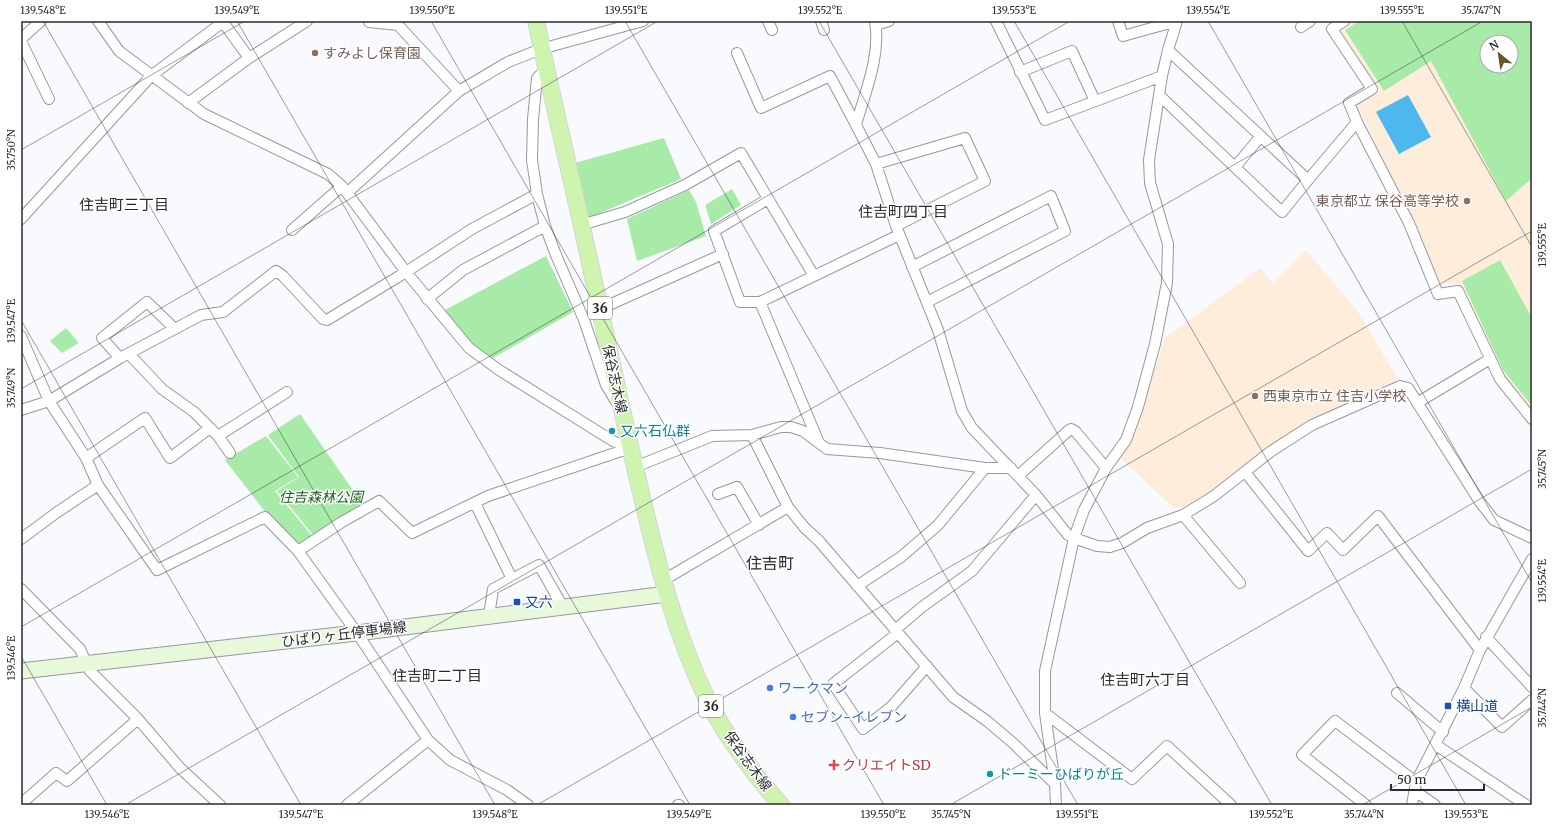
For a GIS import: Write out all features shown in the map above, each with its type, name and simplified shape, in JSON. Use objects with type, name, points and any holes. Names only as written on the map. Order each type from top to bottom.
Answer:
[{"type":"main road","name":"保谷志木線","points":[[536,21],[621,410],[664,588],[707,699],[729,736],[776,801]]},
{"type":"main road","name":"ひばりヶ丘停車場線","points":[[21,671],[357,633],[563,607],[664,588]]},
{"type":"street","points":[[41,21],[21,40],[49,99]]},
{"type":"street","points":[[98,21],[119,52],[204,114],[328,174],[345,190],[427,299],[469,348],[499,370],[613,441],[630,448]]},
{"type":"street","points":[[188,102],[249,58],[307,21]]},
{"type":"street","points":[[292,230],[345,190],[459,91],[508,62],[541,49],[643,21]]},
{"type":"street","points":[[856,125],[871,75],[878,38],[876,23],[889,21]]},
{"type":"street","points":[[996,21],[1044,120],[1162,76]]},
{"type":"street","points":[[1118,21],[1124,36],[1177,21]]},
{"type":"street","points":[[1056,805],[1056,784],[1045,713],[1045,671],[1074,538],[1084,510],[1106,468],[1126,440],[1138,407],[1156,344],[1167,283],[1168,244],[1150,183],[1149,160],[1162,76],[1177,21]]},
{"type":"street","points":[[1344,21],[1329,25],[1372,89],[1349,103],[1409,223],[1438,294],[1458,291],[1500,379],[1532,419]]},
{"type":"street","points":[[21,218],[151,76],[223,22],[249,58]]},
{"type":"street","points":[[369,22],[398,25],[459,91]]},
{"type":"street","points":[[1168,50],[1308,180]]},
{"type":"street","points":[[1020,72],[1072,51],[1095,101]]},
{"type":"street","points":[[737,53],[761,108],[830,76],[876,164],[897,230],[938,330],[962,411],[972,428],[1036,495],[1068,535],[1097,546],[1110,547],[1122,543],[1147,528],[1183,515],[1214,496],[1270,452],[1312,426],[1400,386],[1408,388],[1480,502],[1494,520],[1532,538]]},
{"type":"street","points":[[546,68],[537,78],[533,119],[532,160],[537,194],[545,226],[584,320],[606,385],[621,410]]},
{"type":"street","points":[[1159,95],[1282,212],[1358,122]]},
{"type":"street","points":[[1235,167],[1261,136]]},
{"type":"street","points":[[768,199],[714,231],[740,302],[760,302],[814,276],[985,181],[965,138],[876,164]]},
{"type":"street","points":[[581,225],[625,212],[685,185],[741,153],[814,276]]},
{"type":"street","points":[[21,410],[49,400],[125,356],[201,315],[223,312],[276,271],[283,276],[323,319],[327,320],[406,272],[472,229],[537,194]]},
{"type":"street","points":[[912,268],[1051,196],[1065,232],[926,302]]},
{"type":"street","points":[[427,299],[463,270],[545,226]]},
{"type":"street","points":[[600,309],[723,254]]},
{"type":"street","points":[[175,329],[147,302],[102,338],[162,389],[194,412],[218,436],[230,453]]},
{"type":"street","points":[[760,302],[819,443]]},
{"type":"street","points":[[21,336],[49,400],[86,458],[98,486],[157,570],[265,517],[298,551],[357,633],[428,740],[450,760],[507,790],[528,805]]},
{"type":"street","points":[[1417,403],[1490,359]]},
{"type":"street","points":[[218,436],[287,392]]},
{"type":"street","points":[[86,458],[145,418],[170,458],[210,428]]},
{"type":"street","points":[[635,467],[712,436],[752,435],[781,427],[791,427],[803,431],[827,449],[880,453],[1014,472],[1071,430],[1076,432],[1106,468]]},
{"type":"street","points":[[752,435],[788,507],[804,527],[819,541],[953,697],[1008,739],[1056,784]]},
{"type":"street","points":[[298,551],[342,522],[379,502],[412,533],[488,496],[630,448]]},
{"type":"street","points":[[857,586],[901,557],[938,525],[985,468]]},
{"type":"street","points":[[1245,472],[1308,551],[1327,533],[1343,550],[1378,516],[1480,650]]},
{"type":"street","points":[[21,538],[98,486]]},
{"type":"street","points":[[718,494],[737,487],[759,525]]},
{"type":"street","points":[[927,666],[891,707],[863,729],[833,684],[896,632],[922,607],[972,571],[1036,495]]},
{"type":"street","points":[[475,503],[512,579]]},
{"type":"street","points":[[664,588],[788,507]]},
{"type":"street","points":[[1183,515],[1240,583]]},
{"type":"street","points":[[1412,805],[1416,786],[1464,688],[1486,637],[1532,559]]},
{"type":"street","points":[[489,616],[493,589],[539,565],[563,607]]},
{"type":"street","points":[[21,589],[80,649],[90,671],[138,718],[180,768],[220,805]]},
{"type":"street","points":[[1486,637],[1532,688]]},
{"type":"street","points":[[1464,688],[1502,727],[1532,700]]},
{"type":"street","points":[[1397,693],[1443,732]]},
{"type":"street","points":[[1045,713],[1132,779],[1167,746],[1230,805]]},
{"type":"street","points":[[21,804],[56,773],[67,781],[138,718]]},
{"type":"street","points":[[1366,805],[1302,755],[1334,721],[1416,786],[1435,805]]},
{"type":"street","points":[[346,805],[428,740]]},
{"type":"street","points":[[1436,745],[1526,805]]},
{"type":"shaded area","name":"東京都立 保谷高等学校","points":[[1352,21],[1532,21],[1532,415],[1501,372],[1459,285],[1439,282],[1364,119],[1355,106],[1380,90],[1337,30]]},
{"type":"shaded area","name":"西東京市立 住吉小学校","points":[[1306,250],[1356,309],[1398,379],[1331,414],[1310,422],[1278,441],[1213,492],[1193,503],[1175,509],[1120,458],[1131,442],[1165,338],[1260,268],[1273,283]]},
{"type":"green space","points":[[1359,21],[1532,21],[1532,178],[1506,201],[1431,61],[1384,91],[1345,30]]},
{"type":"green space","points":[[664,138],[681,179],[586,219],[575,163]]},
{"type":"green space","points":[[732,189],[741,205],[711,224],[705,205]]},
{"type":"green space","points":[[689,190],[696,202],[706,236],[637,261],[627,219]]},
{"type":"green space","points":[[546,256],[573,312],[488,361],[468,345],[443,311]]},
{"type":"green space","points":[[1500,260],[1532,318],[1532,406],[1503,370],[1462,281]]},
{"type":"green space","points":[[66,328],[79,343],[62,353],[50,341]]},
{"type":"green space","name":"住吉森林公園","points":[[300,414],[364,506],[314,536],[277,491],[299,477],[268,435]]},
{"type":"green space","points":[[266,436],[298,477],[275,491],[313,537],[294,549],[225,460]]},
{"type":"water","points":[[1408,95],[1431,137],[1399,154],[1376,112]]},
{"type":"place","name":"すみよし保育園","points":[[315,53]]},
{"type":"place","name":"東京都立 保谷高等学校","points":[[1467,201]]},
{"type":"place","name":"西東京市立 住吉小学校","points":[[1255,396]]},
{"type":"place","name":"又六石仏群","points":[[612,431]]},
{"type":"place","name":"又六","points":[[517,602]]},
{"type":"place","name":"ワークマン","points":[[770,688]]},
{"type":"place","name":"横山道","points":[[1448,706]]},
{"type":"place","name":"セブン-イレブン","points":[[793,717]]},
{"type":"place","name":"クリエイトSD","points":[[834,765]]},
{"type":"place","name":"ドーミーひばりが丘","points":[[990,774]]},
{"type":"district","name":"住吉町三丁目","points":[[124,205]]},
{"type":"district","name":"住吉町四丁目","points":[[903,212]]},
{"type":"district","name":"住吉町","points":[[770,563]]},
{"type":"district","name":"住吉町二丁目","points":[[437,676]]},
{"type":"district","name":"住吉町六丁目","points":[[1145,680]]}]
